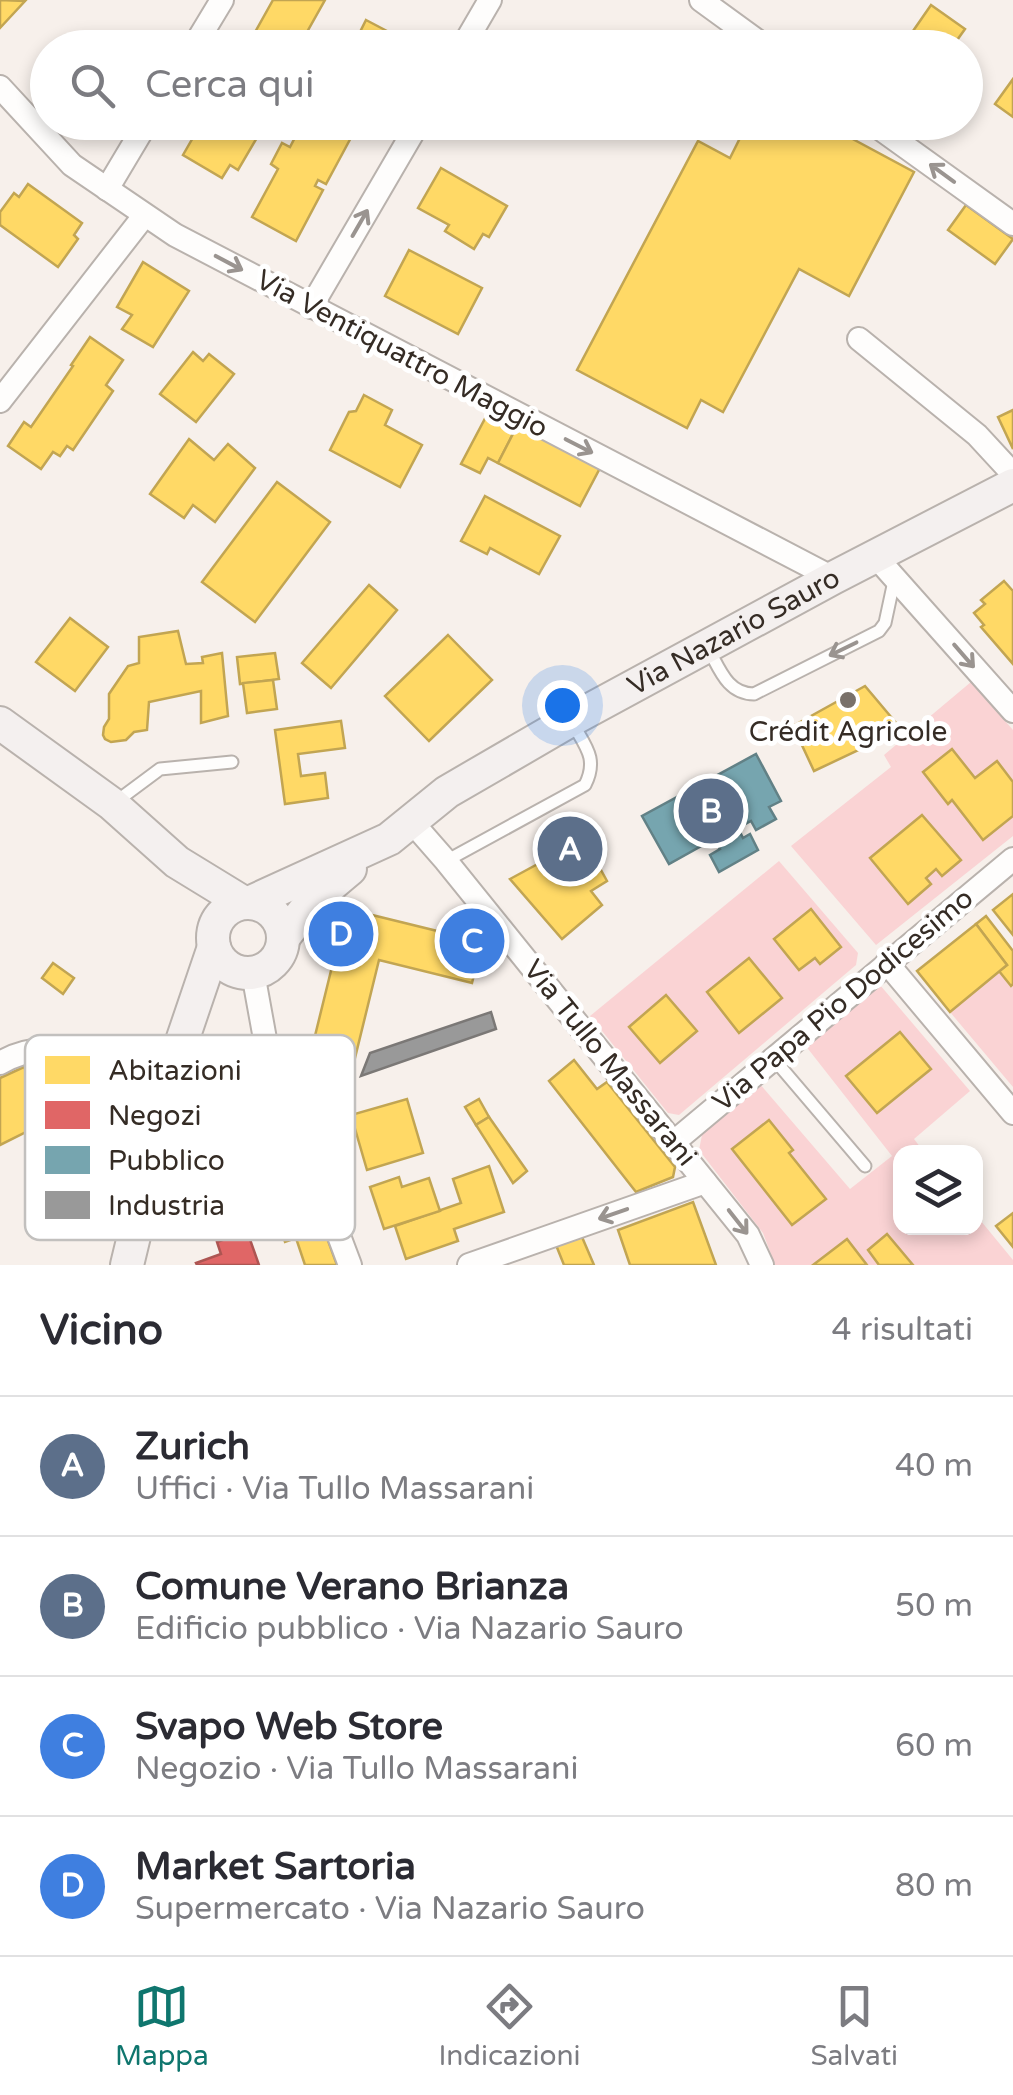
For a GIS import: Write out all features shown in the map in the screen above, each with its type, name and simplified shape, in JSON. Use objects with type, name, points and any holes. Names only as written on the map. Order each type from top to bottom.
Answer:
[{"type":"main road","name":"Via Nazario Sauro","points":[[232,918],[400,830],[447,792],[833,578],[886,567],[1013,485]]},
{"type":"main road","points":[[0,723],[112,804],[232,918]]},
{"type":"main road","points":[[282,938],[312,901],[400,830]]},
{"type":"main road","points":[[183,1035],[232,918],[266,907],[280,923],[279,954],[272,963],[245,972],[184,1035]]},
{"type":"main road","points":[[232,918],[222,962],[245,972]]},
{"type":"main road","points":[[127,1265],[133,1240]]},
{"type":"street","points":[[204,30],[222,0]]},
{"type":"street","points":[[472,30],[490,0]]},
{"type":"street","points":[[700,0],[742,30]]},
{"type":"street","name":"Via Ventiquattro Maggio","points":[[0,87],[30,120]]},
{"type":"street","name":"Via Ventiquattro Maggio","points":[[48,140],[72,166],[175,235],[833,578]]},
{"type":"street","points":[[107,189],[137,140]]},
{"type":"street","points":[[312,307],[409,140]]},
{"type":"street","points":[[897,140],[1010,217]]},
{"type":"street","points":[[0,401],[144,216]]},
{"type":"street","points":[[859,339],[977,436],[1013,474]]},
{"type":"street","points":[[886,567],[1013,711]]},
{"type":"street","name":"Via Tullo Massarani","points":[[400,830],[446,861],[748,1235],[762,1265]]},
{"type":"street","name":"Via Papa Pio Dodicesimo","points":[[674,1142],[1013,859]]},
{"type":"street","points":[[887,963],[1013,1113]]},
{"type":"street","points":[[245,972],[264,1035]]},
{"type":"street","points":[[0,1063],[25,1052]]},
{"type":"street","points":[[470,1265],[705,1182]]},
{"type":"street","points":[[341,1240],[350,1265]]},
{"type":"lane","points":[[708,648],[730,685],[741,694],[754,694],[880,631],[885,623],[886,567]]},
{"type":"lane","points":[[446,861],[585,785],[592,770],[590,754],[571,720]]},
{"type":"lane","points":[[112,804],[160,770],[232,762]]},
{"type":"lane","points":[[774,1058],[865,1166]]},
{"type":"shaded area","points":[[971,682],[1013,730],[1013,836],[876,945],[791,846],[891,767],[884,755]]},
{"type":"shaded area","points":[[779,861],[858,953],[856,965],[679,1115],[668,1113],[590,1016]]},
{"type":"shaded area","points":[[999,971],[1010,986],[1013,984],[1013,1087],[950,1012]]},
{"type":"shaded area","points":[[880,985],[970,1091],[914,1139],[919,1145],[893,1145],[893,1235],[983,1235],[983,1224],[1013,1265],[775,1265],[763,1233],[699,1150],[703,1130],[759,1083],[850,1189],[892,1156],[805,1045]]},
{"type":"building: Abitazioni","points":[[0,0],[25,1],[0,28]]},
{"type":"building: Abitazioni","points":[[273,0],[325,0],[308,30],[256,30]]},
{"type":"building: Abitazioni","points":[[931,5],[965,29],[964,30],[914,30]]},
{"type":"building: Abitazioni","points":[[366,20],[385,30],[361,30]]},
{"type":"building: Abitazioni","points":[[1013,79],[1013,117],[995,104]]},
{"type":"building: Abitazioni","points":[[192,140],[256,140],[238,170],[230,165],[222,178],[183,155]]},
{"type":"building: Abitazioni","points":[[294,140],[350,140],[326,184],[318,180],[315,186],[323,190],[296,241],[252,217],[278,169],[271,164],[282,143],[290,147]]},
{"type":"building: Abitazioni","points":[[739,140],[854,140],[914,172],[849,296],[799,269],[723,412],[701,400],[687,428],[577,370],[698,141],[730,158]]},
{"type":"building: Abitazioni","points":[[441,168],[507,206],[489,237],[483,234],[474,249],[445,231],[449,225],[418,208]]},
{"type":"building: Abitazioni","points":[[28,184],[82,223],[74,235],[78,239],[58,267],[0,225],[0,212],[14,193],[19,197]]},
{"type":"building: Abitazioni","points":[[966,205],[1013,239],[995,264],[948,230]]},
{"type":"building: Abitazioni","points":[[409,250],[482,288],[458,334],[385,296]]},
{"type":"building: Abitazioni","points":[[143,262],[189,291],[153,347],[122,329],[132,315],[117,307]]},
{"type":"building: Abitazioni","points":[[90,337],[123,360],[106,385],[113,391],[73,450],[67,446],[60,456],[53,452],[41,469],[8,446],[24,422],[31,427]]},
{"type":"building: Abitazioni","points":[[193,352],[203,361],[209,354],[234,374],[196,422],[160,394]]},
{"type":"building: Abitazioni","points":[[364,395],[392,410],[385,425],[422,445],[400,487],[330,450],[349,412],[356,411]]},
{"type":"building: Abitazioni","points":[[1013,410],[1013,449],[998,417]]},
{"type":"building: Abitazioni","points":[[489,411],[517,426],[498,463],[488,458],[480,473],[461,464]]},
{"type":"building: Abitazioni","points":[[517,426],[600,468],[580,506],[498,463]]},
{"type":"building: Abitazioni","points":[[189,439],[214,460],[228,444],[255,468],[215,522],[193,505],[184,518],[150,494]]},
{"type":"building: Abitazioni","points":[[277,482],[330,522],[255,622],[202,582]]},
{"type":"building: Abitazioni","points":[[485,496],[560,536],[539,574],[490,548],[487,554],[461,541]]},
{"type":"building: Abitazioni","points":[[1004,581],[1013,591],[1013,664],[974,613],[985,604],[981,600]]},
{"type":"building: Abitazioni","points":[[369,585],[397,610],[331,688],[302,663]]},
{"type":"building: Abitazioni","points":[[70,618],[108,647],[75,691],[36,662]]},
{"type":"building: Abitazioni","points":[[178,631],[186,664],[203,663],[202,657],[222,653],[228,716],[201,723],[201,691],[149,702],[147,730],[134,732],[126,740],[105,739],[109,694],[128,666],[139,663],[139,637]]},
{"type":"building: Abitazioni","points":[[448,635],[492,680],[429,741],[385,696]]},
{"type":"building: Abitazioni","points":[[275,653],[279,679],[240,684],[237,657]]},
{"type":"building: Abitazioni","points":[[273,680],[277,709],[247,713],[243,683]]},
{"type":"building: Abitazioni","points":[[865,686],[897,724],[865,747],[814,771],[793,726]]},
{"type":"building: Abitazioni","points":[[341,721],[345,748],[298,754],[301,776],[325,773],[328,798],[285,804],[275,730]]},
{"type":"building: Abitazioni","points":[[952,749],[975,778],[997,761],[1013,782],[1013,816],[983,840],[952,800],[948,804],[923,772]]},
{"type":"building: Abitazioni","points":[[922,815],[961,860],[942,876],[936,869],[926,878],[931,884],[908,904],[870,858]]},
{"type":"building: Abitazioni","points":[[584,839],[607,881],[591,891],[602,905],[562,939],[510,879]]},
{"type":"building: Abitazioni","points":[[1013,894],[1013,935],[993,910]]},
{"type":"building: Abitazioni","points":[[811,909],[841,947],[820,964],[815,958],[799,970],[774,939]]},
{"type":"building: Abitazioni","points":[[360,912],[482,942],[472,983],[379,960],[355,1058],[355,1035],[315,1035],[343,922]]},
{"type":"building: Abitazioni","points":[[986,916],[1013,951],[1011,986],[999,971],[1007,965],[976,924]]},
{"type":"building: Abitazioni","points":[[976,924],[1007,965],[950,1012],[917,971]]},
{"type":"building: Abitazioni","points":[[749,958],[782,998],[739,1033],[707,992]]},
{"type":"building: Abitazioni","points":[[53,963],[74,978],[63,994],[42,978]]},
{"type":"building: Abitazioni","points":[[666,995],[697,1031],[660,1063],[629,1027]]},
{"type":"building: Abitazioni","points":[[900,1032],[931,1069],[877,1113],[846,1076]]},
{"type":"building: Abitazioni","points":[[574,1060],[597,1089],[607,1082],[675,1167],[673,1177],[636,1192],[549,1081]]},
{"type":"building: Abitazioni","points":[[25,1069],[25,1132],[0,1145],[0,1078]]},
{"type":"building: Abitazioni","points":[[407,1099],[423,1153],[367,1170],[355,1129],[355,1114]]},
{"type":"building: Abitazioni","points":[[479,1099],[489,1117],[476,1125],[465,1107]]},
{"type":"building: Abitazioni","points":[[489,1117],[527,1171],[513,1183],[476,1125]]},
{"type":"building: Abitazioni","points":[[769,1120],[793,1150],[789,1153],[826,1199],[792,1225],[732,1149]]},
{"type":"building: Abitazioni","points":[[489,1166],[504,1212],[454,1229],[458,1241],[406,1259],[395,1226],[461,1203],[453,1179]]},
{"type":"building: Abitazioni","points":[[399,1177],[402,1187],[429,1178],[440,1211],[384,1229],[370,1187]]},
{"type":"building: Abitazioni","points":[[693,1202],[716,1265],[630,1265],[618,1230]]},
{"type":"building: Abitazioni","points":[[1013,1213],[1013,1247],[996,1226]]},
{"type":"building: Abitazioni","points":[[887,1234],[913,1265],[879,1265],[868,1250]]},
{"type":"building: Abitazioni","points":[[582,1237],[594,1265],[564,1265],[556,1245]]},
{"type":"building: Abitazioni","points":[[847,1239],[867,1265],[813,1265]]},
{"type":"building: Abitazioni","points":[[297,1240],[328,1240],[337,1265],[305,1265]]},
{"type":"building: Negozi","points":[[250,1240],[259,1265],[197,1265],[221,1254],[217,1242]]},
{"type":"building: Pubblico","points":[[756,754],[781,801],[769,807],[776,819],[756,830],[751,821],[738,828],[743,838],[750,834],[758,850],[719,872],[710,855],[720,849],[714,839],[669,864],[642,816]]},
{"type":"building: Industria","points":[[491,1012],[496,1029],[361,1076],[370,1053]]},
{"type":"place","name":"Crédit Agricole","points":[[848,700]]},
{"type":"place","name":"Comune Verano Brianza","points":[[711,811]]},
{"type":"place","name":"Zurich","points":[[570,849]]},
{"type":"place","name":"Market Sartoria","points":[[341,934]]},
{"type":"place","name":"Svapo Web Store","points":[[472,941]]}]
